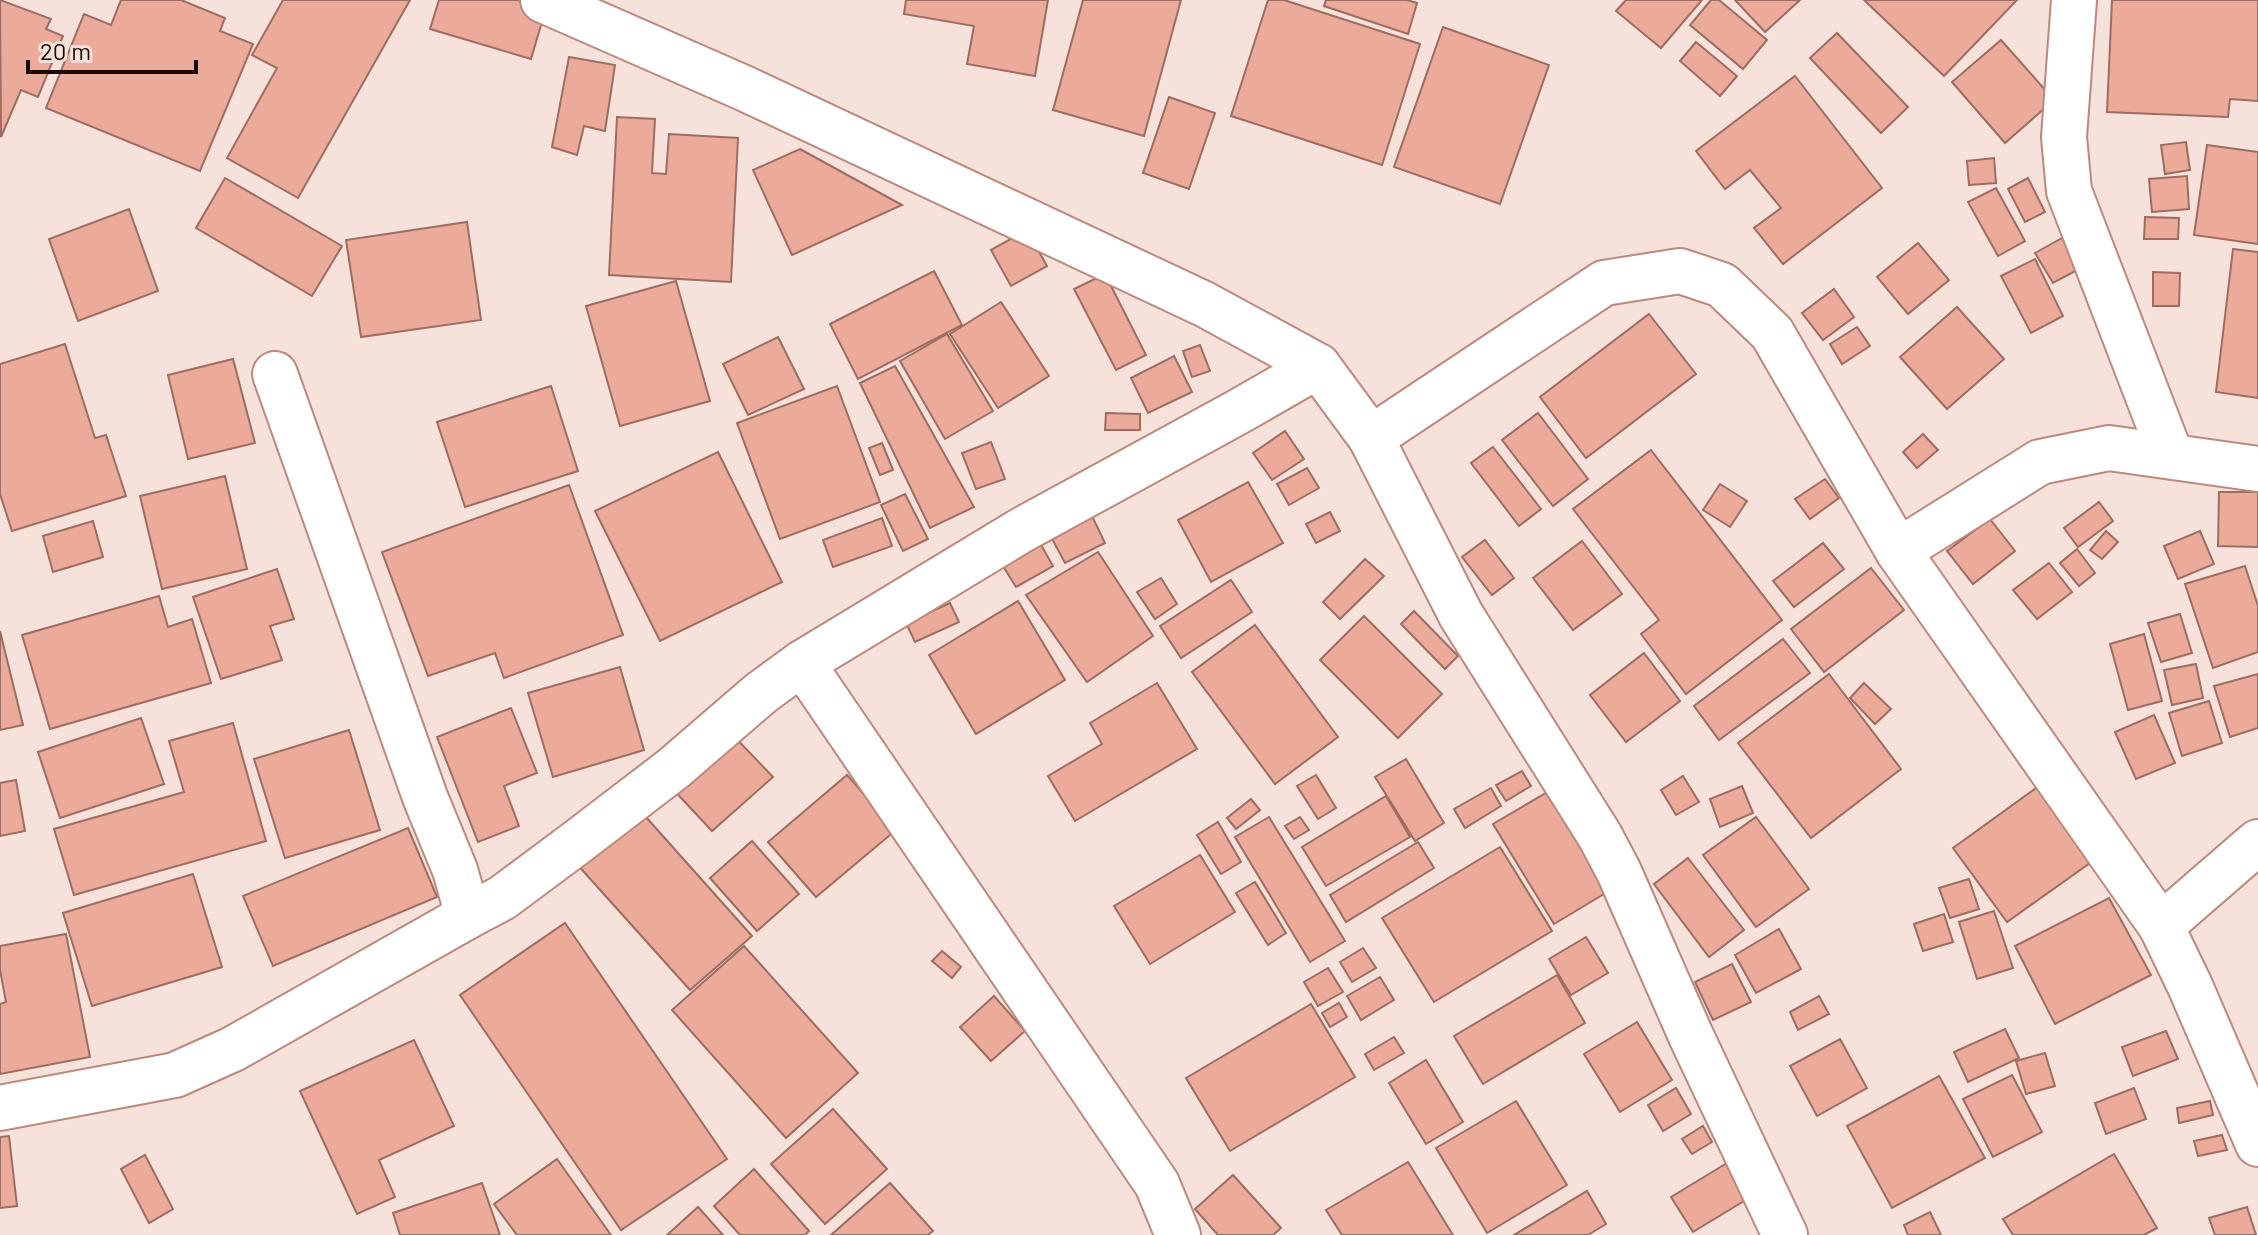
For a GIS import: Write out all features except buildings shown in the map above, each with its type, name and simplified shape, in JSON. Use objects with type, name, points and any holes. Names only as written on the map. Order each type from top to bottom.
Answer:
[{"type":"street","points":[[543,0],[746,89],[1189,297],[1318,366],[1371,438],[1461,615],[1600,836],[1785,1235]]},
{"type":"street","points":[[2074,0],[2064,137],[2069,191],[2171,456]]},
{"type":"street","points":[[1371,438],[1604,283],[1680,271],[1722,285],[1772,333],[1898,551],[2161,926],[2258,1144]]},
{"type":"street","points":[[0,1108],[175,1075],[233,1049],[502,898],[674,768],[761,693],[802,663],[1020,531],[1318,366]]},
{"type":"street","points":[[275,374],[425,797],[455,870],[468,916]]},
{"type":"street","points":[[1898,551],[2040,462],[2109,448],[2258,469]]},
{"type":"street","points":[[802,663],[1157,1184],[1178,1235]]},
{"type":"street","points":[[2161,926],[2258,842]]}]
